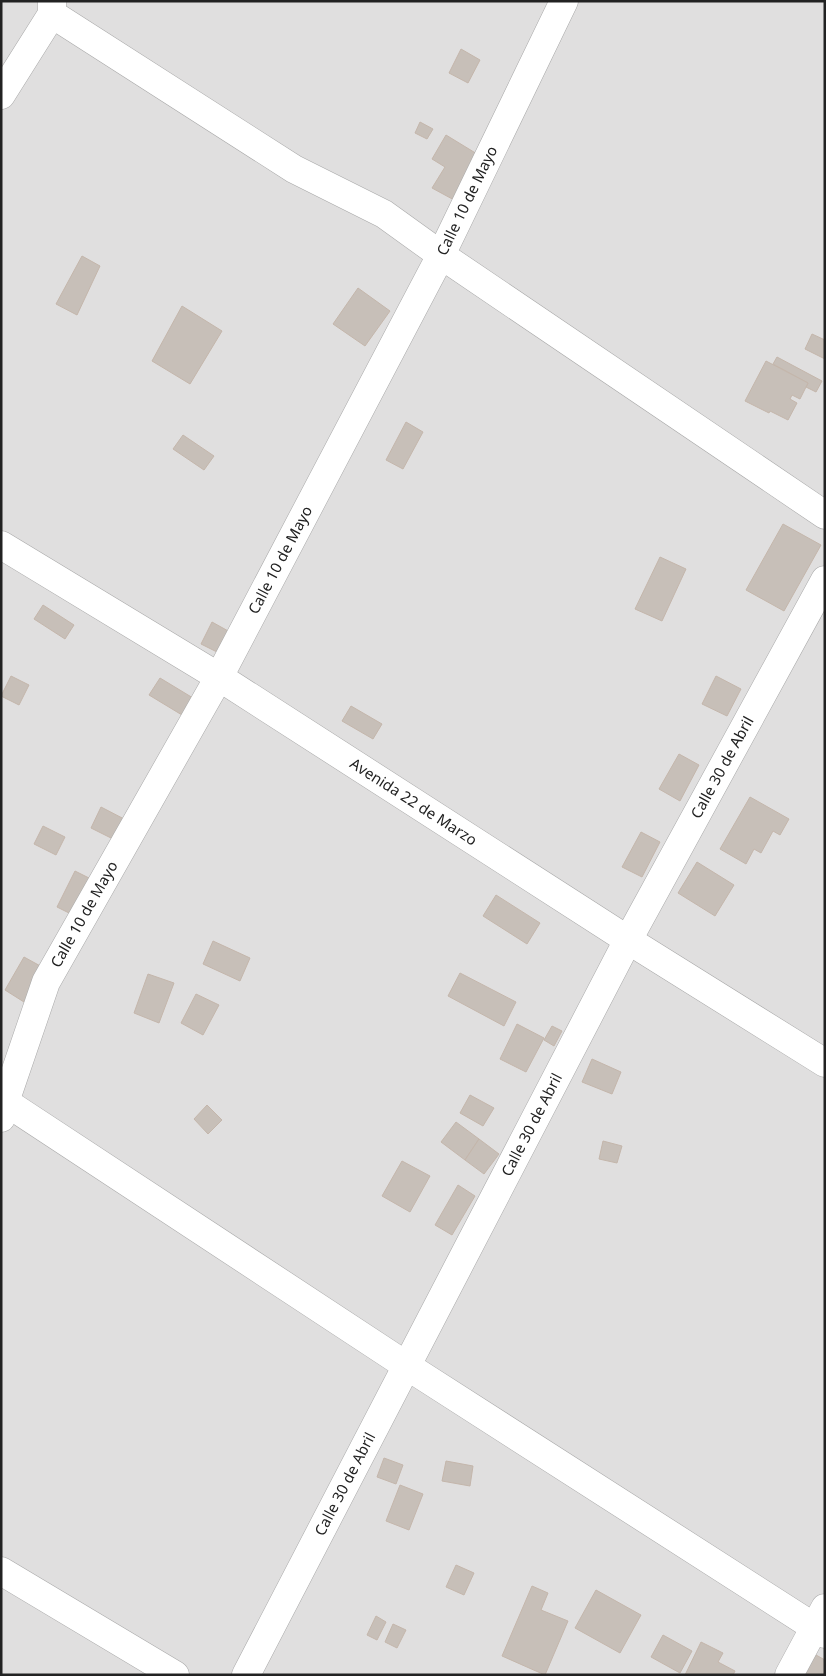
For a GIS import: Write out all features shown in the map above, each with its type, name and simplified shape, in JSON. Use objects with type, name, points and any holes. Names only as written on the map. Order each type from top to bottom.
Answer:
[{"type":"street","name":"Calle 10 de Mayo","points":[[3,1106],[46,982],[219,677],[440,255],[564,1]]},
{"type":"street","points":[[1,95],[52,8],[294,170],[384,214],[440,255],[825,515]]},
{"type":"street","name":"Avenida 22 de Marzo","points":[[1,545],[219,677],[628,940],[825,1064]]},
{"type":"street","name":"Calle 30 de Abril","points":[[246,1675],[628,940],[825,580]]},
{"type":"street","points":[[3,1106],[407,1366],[821,1623],[789,1675]]},
{"type":"street","points":[[1,1571],[175,1675]]},
{"type":"shaded area","points":[[1,1],[825,1],[825,1675],[1,1675]]},
{"type":"building","points":[[461,49],[480,60],[468,83],[449,73]]},
{"type":"building","points":[[420,122],[433,129],[427,139],[415,133]]},
{"type":"building","points":[[446,135],[482,157],[456,201],[432,188],[445,167],[432,159]]},
{"type":"building","points":[[82,256],[100,266],[77,315],[56,304]]},
{"type":"building","points":[[358,288],[390,311],[365,346],[333,324]]},
{"type":"building","points":[[182,306],[222,331],[190,384],[152,361]]},
{"type":"building","points":[[812,334],[825,340],[825,359],[805,349]]},
{"type":"building","points":[[777,357],[822,381],[816,392],[806,387],[808,383],[773,364]]},
{"type":"building","points":[[766,361],[808,383],[800,399],[792,395],[790,399],[797,403],[788,420],[745,401]]},
{"type":"building","points":[[406,422],[423,432],[403,469],[386,460]]},
{"type":"building","points":[[183,435],[214,456],[204,470],[173,449]]},
{"type":"building","points":[[783,524],[821,545],[784,611],[746,590]]},
{"type":"building","points":[[660,557],[686,569],[662,621],[635,609]]},
{"type":"building","points":[[43,605],[74,625],[65,639],[34,619]]},
{"type":"building","points":[[212,622],[230,632],[219,653],[201,644]]},
{"type":"building","points":[[11,676],[29,685],[19,705],[1,696]]},
{"type":"building","points":[[716,676],[741,689],[727,716],[702,704]]},
{"type":"building","points":[[160,678],[193,698],[182,715],[149,695]]},
{"type":"building","points":[[351,706],[382,724],[373,739],[342,721]]},
{"type":"building","points":[[679,754],[699,765],[680,801],[659,789]]},
{"type":"building","points":[[750,797],[789,819],[780,835],[773,831],[761,853],[754,849],[746,864],[720,849]]},
{"type":"building","points":[[101,807],[126,820],[115,840],[91,828]]},
{"type":"building","points":[[43,826],[65,837],[56,855],[34,844]]},
{"type":"building","points":[[641,832],[660,842],[642,877],[622,867]]},
{"type":"building","points":[[697,862],[734,885],[715,916],[678,893]]},
{"type":"building","points":[[75,871],[91,879],[73,915],[57,907]]},
{"type":"building","points":[[496,895],[540,923],[527,944],[483,916]]},
{"type":"building","points":[[213,941],[250,958],[240,981],[203,964]]},
{"type":"building","points":[[24,957],[44,968],[24,1002],[5,990]]},
{"type":"building","points":[[460,973],[516,1002],[504,1026],[448,996]]},
{"type":"building","points":[[148,974],[174,983],[159,1023],[134,1013]]},
{"type":"building","points":[[196,994],[219,1005],[203,1035],[181,1023]]},
{"type":"building","points":[[517,1024],[544,1038],[526,1072],[500,1059]]},
{"type":"building","points":[[552,1026],[562,1031],[554,1046],[544,1040]]},
{"type":"building","points":[[592,1059],[621,1072],[612,1094],[582,1082]]},
{"type":"building","points":[[470,1095],[494,1108],[483,1126],[460,1113]]},
{"type":"building","points":[[207,1105],[222,1120],[208,1134],[194,1119]]},
{"type":"building","points":[[456,1122],[479,1139],[465,1160],[441,1142]]},
{"type":"building","points":[[479,1139],[499,1154],[484,1174],[465,1160]]},
{"type":"building","points":[[603,1141],[622,1146],[617,1163],[599,1159]]},
{"type":"building","points":[[402,1161],[430,1176],[410,1212],[382,1196]]},
{"type":"building","points":[[458,1185],[475,1196],[452,1235],[435,1225]]},
{"type":"building","points":[[384,1458],[403,1465],[396,1484],[377,1477]]},
{"type":"building","points":[[446,1461],[473,1466],[470,1486],[442,1481]]},
{"type":"building","points":[[400,1485],[423,1494],[409,1530],[386,1521]]},
{"type":"building","points":[[456,1565],[474,1573],[464,1595],[446,1587]]},
{"type":"building","points":[[532,1586],[548,1593],[541,1610],[568,1621],[545,1675],[502,1656]]},
{"type":"building","points":[[596,1590],[641,1615],[620,1653],[575,1628]]},
{"type":"building","points":[[376,1616],[386,1622],[377,1640],[367,1635]]},
{"type":"building","points":[[393,1624],[406,1630],[397,1648],[385,1642]]},
{"type":"building","points":[[663,1635],[692,1651],[680,1673],[651,1657]]},
{"type":"building","points":[[701,1642],[723,1653],[718,1662],[735,1671],[733,1675],[685,1675]]},
{"type":"building","points":[[816,1655],[825,1660],[825,1675],[803,1675]]}]
